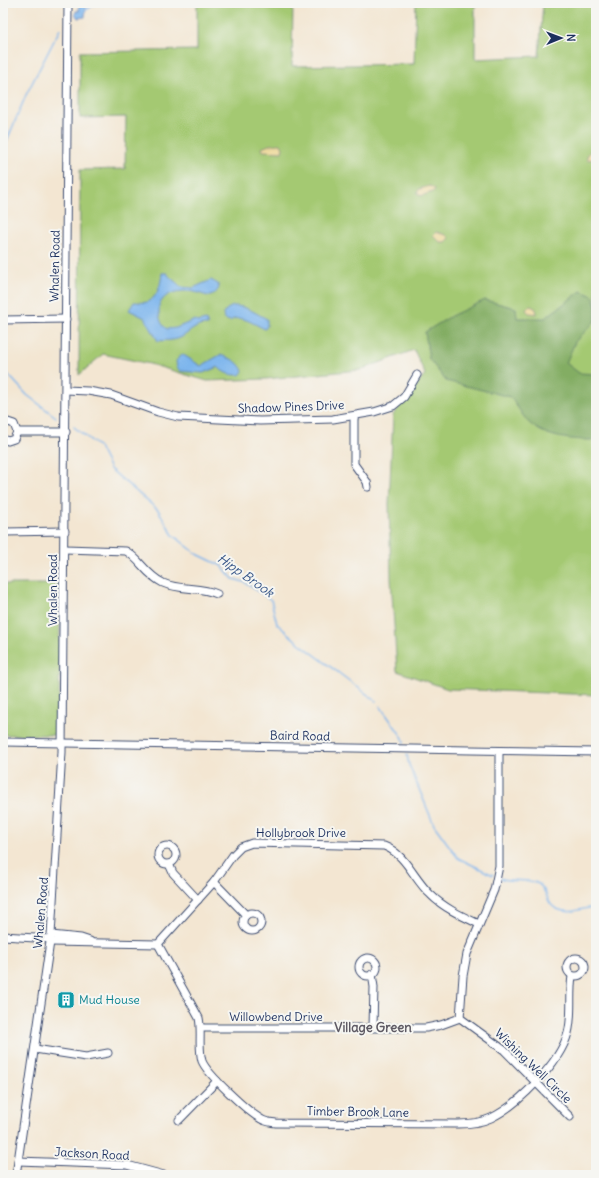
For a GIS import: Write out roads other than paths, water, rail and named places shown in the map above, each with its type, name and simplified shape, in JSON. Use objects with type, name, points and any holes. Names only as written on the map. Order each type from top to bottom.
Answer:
[{"type":"street","name":"Whalen Road","points":[[16,1175],[51,939],[63,742],[68,3]]},
{"type":"street","points":[[3,320],[66,320]]},
{"type":"street","name":"Shadow Pines Drive","points":[[66,390],[111,394],[158,412],[178,417],[260,421],[354,416],[383,410],[397,404],[404,397],[417,375]]},
{"type":"street","name":"Shadow Pines Drive","points":[[354,416],[354,464],[368,487]]},
{"type":"street","points":[[3,424],[8,422],[14,424],[17,432],[14,439],[8,441],[3,439]]},
{"type":"street","points":[[17,432],[66,432]]},
{"type":"street","points":[[5,532],[65,532]]},
{"type":"street","points":[[65,549],[126,551],[150,575],[162,582],[177,587],[206,589],[217,594]]},
{"type":"street","name":"Baird Road","points":[[3,742],[596,752]]},
{"type":"street","points":[[460,1018],[464,965],[478,924],[494,890],[498,866],[499,751]]},
{"type":"street","name":"Hollybrook Drive","points":[[158,944],[214,882],[233,855],[246,844],[384,846],[399,855],[415,878],[431,896],[446,907],[478,924]]},
{"type":"street","points":[[169,864],[173,873],[198,900]]},
{"type":"street","points":[[214,882],[246,915]]},
{"type":"street","points":[[3,936],[51,939],[81,938],[90,941],[158,944]]},
{"type":"street","name":"Timber Brook Lane","points":[[158,944],[195,1010],[201,1028],[202,1059],[204,1065],[217,1081],[254,1114],[269,1122],[475,1124],[490,1119],[506,1109],[536,1081],[559,1052],[568,1033],[572,976]]},
{"type":"street","points":[[372,974],[374,982],[373,1027]]},
{"type":"street","name":"Willowbend Drive","points":[[201,1028],[426,1028],[441,1025],[460,1018]]},
{"type":"street","name":"Wishing Well Circle","points":[[460,1018],[504,1050],[570,1117]]},
{"type":"street","points":[[35,1049],[86,1057],[108,1053]]},
{"type":"street","points":[[179,1120],[217,1081]]},
{"type":"street","name":"Jackson Road","points":[[18,1161],[127,1165],[164,1175]]},
{"type":"water","points":[[83,4],[86,6],[85,17],[78,18],[75,14],[76,11],[79,11],[79,5]]},
{"type":"water","points":[[162,273],[167,273],[181,287],[193,288],[211,280],[218,284],[219,288],[216,293],[210,296],[180,291],[168,295],[160,304],[160,318],[163,325],[167,329],[176,328],[195,320],[198,322],[206,320],[208,325],[196,327],[184,336],[177,339],[158,341],[145,318],[129,310],[134,302],[147,302],[154,297],[160,286]]},
{"type":"water","points":[[233,306],[246,308],[267,319],[267,326],[265,329],[243,319],[238,318],[230,321],[224,319],[223,314],[227,309]]},
{"type":"water","points":[[182,354],[201,366],[220,355],[237,362],[243,371],[240,375],[230,374],[225,373],[218,367],[203,373],[180,371],[177,367],[176,361]]},
{"type":"waterway","name":"Hipp Brook","points":[[86,10],[97,3]]},
{"type":"waterway","name":"Hipp Brook","points":[[3,150],[26,95],[60,29]]},
{"type":"waterway","name":"Hipp Brook","points":[[3,369],[27,395],[56,417]]},
{"type":"waterway","name":"Hipp Brook","points":[[74,427],[99,447],[110,469],[158,510],[173,535],[197,554],[222,566],[233,579],[244,582],[271,600],[277,624],[299,643],[376,701]]},
{"type":"waterway","name":"Hipp Brook","points":[[380,706],[403,738],[404,743]]},
{"type":"waterway","name":"Hipp Brook","points":[[407,755],[409,765],[434,825],[458,858],[493,875]]},
{"type":"waterway","name":"Hipp Brook","points":[[500,878],[528,881],[541,885],[550,904],[553,907],[563,911],[568,912],[586,908],[596,908]]},
{"type":"place","name":"Mud House","points":[[66,1000]]},
{"type":"district","name":"Village Green","points":[[373,1027]]}]
